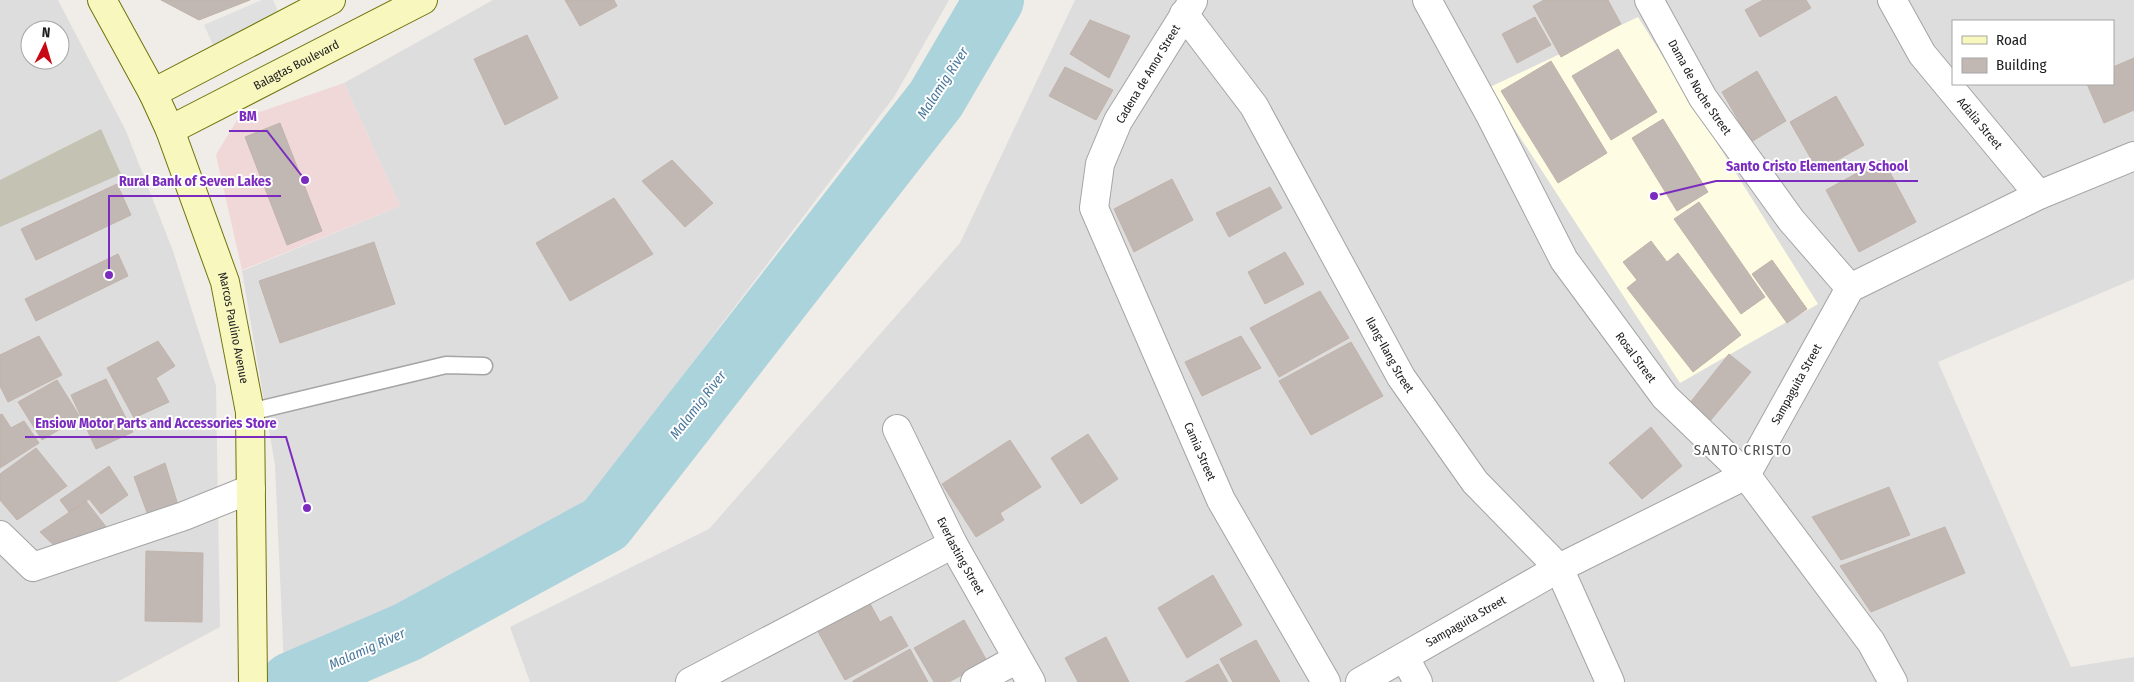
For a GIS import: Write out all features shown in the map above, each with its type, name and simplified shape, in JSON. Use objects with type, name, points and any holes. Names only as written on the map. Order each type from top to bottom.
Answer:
[{"type":"main road","name":"Marcos Paulino Avenue","points":[[102,0],[153,93],[170,130],[225,282],[250,412],[253,682]]},
{"type":"main road","points":[[153,93],[332,0]]},
{"type":"main road","name":"Balagtas Boulevard","points":[[170,130],[423,0]]},
{"type":"street","name":"Rosal Street","points":[[1427,0],[1489,113],[1564,260],[1665,397],[1746,475],[1872,642],[1893,682]]},
{"type":"street","name":"Dama de Noche Street","points":[[1650,0],[1703,98],[1791,220],[1850,288]]},
{"type":"street","name":"Adalia Street","points":[[1892,0],[1922,54],[2039,195]]},
{"type":"street","name":"Cadena de Amor Street","points":[[1094,208],[1100,164],[1118,121],[1189,7]]},
{"type":"street","name":"Ilang-Ilang Street","points":[[1189,7],[1254,106],[1401,378],[1475,482],[1559,568],[1610,682]]},
{"type":"street","points":[[1850,288],[2039,195],[2134,156]]},
{"type":"street","name":"Camia Street","points":[[1094,208],[1221,500],[1326,682]]},
{"type":"street","name":"Sampaguita Street","points":[[1360,682],[1405,658],[1559,568],[1746,475],[1850,288]]},
{"type":"street","name":"Everlasting Street","points":[[897,428],[953,544],[1024,671]]},
{"type":"street","points":[[0,535],[33,566],[184,516],[251,489]]},
{"type":"street","points":[[690,682],[953,544]]},
{"type":"street","points":[[1405,658],[1418,682]]},
{"type":"street","points":[[975,682],[1024,671]]},
{"type":"lane","points":[[250,412],[446,364],[484,366]]},
{"type":"shaded area","points":[[0,0],[58,0],[68,20],[20,20],[20,70],[70,70],[70,23],[126,131],[173,251],[216,386],[220,627],[117,682],[0,682]]},
{"type":"shaded area","points":[[262,0],[273,0],[280,16],[213,45],[204,25]]},
{"type":"shaded area","points":[[493,0],[949,0],[894,97],[576,516],[284,666],[275,465],[242,271],[400,206],[344,83]]},
{"type":"shaded area","points":[[1075,0],[2134,0],[2134,279],[1938,362],[2071,667],[2134,657],[2134,682],[530,682],[510,627],[709,529],[960,243]]},
{"type":"shaded area","points":[[1638,17],[1818,304],[1680,383],[1488,88]]},
{"type":"shaded area","points":[[344,83],[400,206],[242,270],[216,155],[237,120]]},
{"type":"shaded area","points":[[101,129],[121,174],[0,227],[0,180]]},
{"type":"building","points":[[161,0],[250,0],[199,20]]},
{"type":"building","points":[[565,0],[614,0],[617,6],[580,26]]},
{"type":"building","points":[[1544,0],[1608,0],[1621,24],[1561,57],[1533,6]]},
{"type":"building","points":[[1763,0],[1806,0],[1811,8],[1760,37],[1745,10]]},
{"type":"building","points":[[1535,17],[1551,45],[1517,63],[1502,34]]},
{"type":"building","points":[[1090,20],[1130,36],[1109,78],[1070,54]]},
{"type":"building","points":[[527,35],[558,98],[505,125],[474,59]]},
{"type":"building","points":[[1618,49],[1657,112],[1611,140],[1572,76]]},
{"type":"building","points":[[2134,58],[2134,110],[2104,123],[2087,85],[2114,85],[2114,67]]},
{"type":"building","points":[[1551,61],[1607,153],[1558,183],[1501,91]]},
{"type":"building","points":[[1065,67],[1113,90],[1096,120],[1049,96]]},
{"type":"building","points":[[1757,71],[1786,121],[1751,142],[1722,92]]},
{"type":"building","points":[[1836,96],[1864,145],[1818,171],[1790,122]]},
{"type":"building","points":[[1663,119],[1708,192],[1677,211],[1632,138]]},
{"type":"building","points":[[280,123],[322,231],[287,245],[245,137]]},
{"type":"building","points":[[1883,159],[1916,222],[1859,252],[1826,190]]},
{"type":"building","points":[[672,160],[713,203],[685,227],[642,181]]},
{"type":"building","points":[[1172,179],[1193,220],[1134,252],[1114,209]]},
{"type":"building","points":[[117,184],[131,215],[36,260],[21,229]]},
{"type":"building","points":[[1270,187],[1282,208],[1229,237],[1216,213]]},
{"type":"building","points":[[614,198],[653,254],[570,301],[536,243]]},
{"type":"building","points":[[1699,202],[1765,297],[1741,314],[1674,219]]},
{"type":"building","points":[[1651,241],[1667,262],[1678,253],[1741,335],[1693,372],[1627,288],[1637,280],[1623,262]]},
{"type":"building","points":[[374,242],[395,304],[280,343],[259,281]]},
{"type":"building","points":[[1285,252],[1304,284],[1265,304],[1248,272]]},
{"type":"building","points":[[118,254],[128,276],[36,321],[25,299]]},
{"type":"building","points":[[1772,260],[1807,309],[1787,323],[1752,274]]},
{"type":"building","points":[[1320,291],[1349,338],[1279,377],[1250,328]]},
{"type":"building","points":[[39,336],[62,375],[8,402],[0,386],[0,355]]},
{"type":"building","points":[[1241,336],[1261,368],[1202,396],[1185,362]]},
{"type":"building","points":[[158,341],[175,366],[156,378],[169,402],[134,418],[107,368]]},
{"type":"building","points":[[1351,342],[1383,396],[1311,435],[1279,381]]},
{"type":"building","points":[[1729,354],[1751,372],[1710,421],[1689,404]]},
{"type":"building","points":[[106,379],[133,432],[96,449],[71,395]]},
{"type":"building","points":[[57,380],[80,417],[42,440],[18,402]]},
{"type":"building","points":[[2,414],[11,428],[24,421],[39,443],[0,468],[0,415]]},
{"type":"building","points":[[1651,427],[1682,466],[1642,499],[1609,463]]},
{"type":"building","points":[[1088,434],[1118,479],[1081,504],[1051,458]]},
{"type":"building","points":[[1010,440],[1041,487],[1000,513],[1004,520],[976,537],[942,484]]},
{"type":"building","points":[[36,448],[67,486],[17,520],[0,500],[0,474]]},
{"type":"building","points":[[165,463],[178,505],[149,518],[134,477]]},
{"type":"building","points":[[109,466],[128,495],[101,514],[89,499],[69,512],[60,500]]},
{"type":"building","points":[[1889,487],[1910,535],[1841,560],[1812,517]]},
{"type":"building","points":[[86,501],[110,532],[60,551],[40,532]]},
{"type":"building","points":[[1945,527],[1965,573],[1871,612],[1840,566]]},
{"type":"building","points":[[146,551],[203,553],[202,622],[145,621]]},
{"type":"building","points":[[1213,575],[1242,625],[1187,658],[1158,608]]},
{"type":"building","points":[[868,600],[880,622],[891,616],[908,646],[845,680],[816,628]]},
{"type":"building","points":[[964,620],[987,661],[949,682],[934,682],[914,648]]},
{"type":"building","points":[[1106,637],[1129,682],[1078,682],[1065,658]]},
{"type":"building","points":[[1256,640],[1280,682],[1233,682],[1220,659]]},
{"type":"building","points":[[910,649],[928,682],[853,682],[853,681]]},
{"type":"building","points":[[1218,664],[1228,682],[1185,682]]},
{"type":"waterway","name":"Malamig River","points":[[291,682],[407,632],[605,524],[936,99],[994,0]]},
{"type":"place","name":"BM","points":[[305,180]]},
{"type":"place","name":"Santo Cristo Elementary School","points":[[1654,196]]},
{"type":"place","name":"Rural Bank of Seven Lakes","points":[[109,275]]},
{"type":"place","name":"Ensiow Motor Parts and Accessories Store","points":[[307,508]]},
{"type":"district","name":"SANTO CRISTO","points":[[1743,450]]}]
